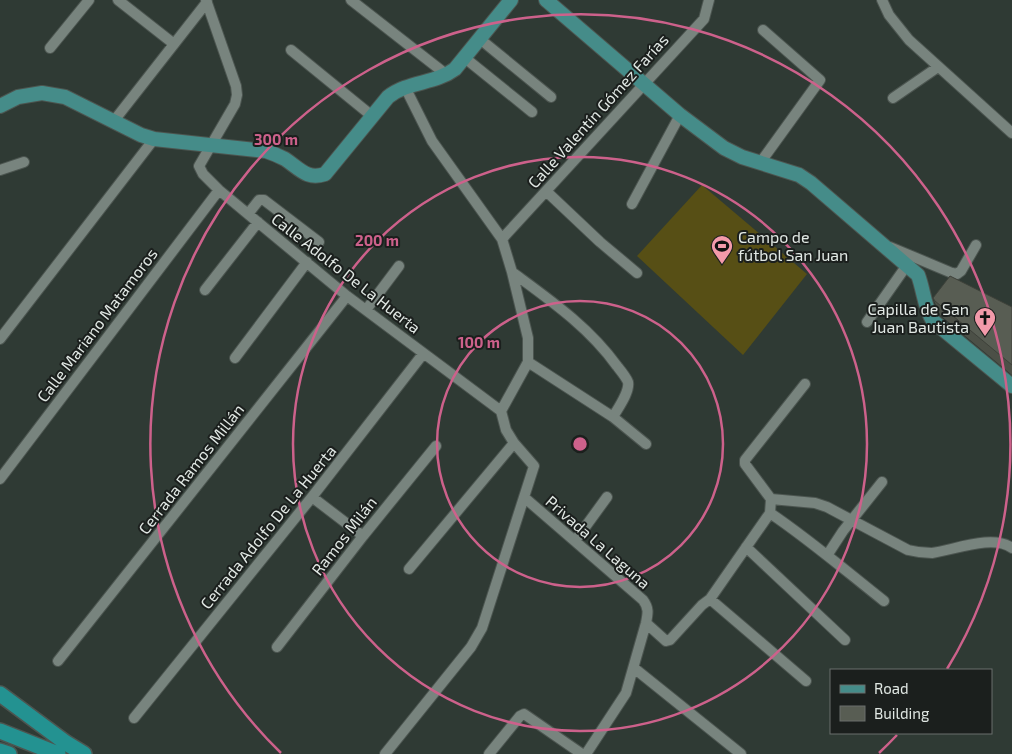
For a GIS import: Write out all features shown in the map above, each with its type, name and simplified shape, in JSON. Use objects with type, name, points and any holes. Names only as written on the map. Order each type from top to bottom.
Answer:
[{"type":"highway","points":[[0,694],[66,743],[84,754]]},
{"type":"highway","points":[[0,731],[58,754]]},
{"type":"highway","points":[[0,751],[9,754]]},
{"type":"main road","points":[[0,106],[18,97],[42,93],[65,97],[141,135],[154,139],[266,151],[283,158],[307,175],[316,177],[325,174],[388,97],[396,90],[447,75],[455,69],[511,0]]},
{"type":"main road","points":[[546,0],[680,115],[724,148],[742,157],[799,175],[812,183],[918,275],[927,311],[933,322],[1012,386]]},
{"type":"street","points":[[50,48],[90,0]]},
{"type":"street","points":[[118,0],[174,44]]},
{"type":"street","points":[[350,0],[447,75]]},
{"type":"street","name":"Calle Valentín Gómez Farías","points":[[502,239],[704,19],[710,0]]},
{"type":"street","points":[[882,0],[889,15],[908,40],[1012,133]]},
{"type":"street","points":[[113,122],[207,1]]},
{"type":"street","points":[[207,1],[238,95],[235,104],[211,145]]},
{"type":"street","points":[[760,163],[820,80],[763,30]]},
{"type":"street","points":[[480,39],[551,96]]},
{"type":"street","points":[[291,50],[372,116]]},
{"type":"street","points":[[465,58],[532,112]]},
{"type":"street","points":[[893,98],[938,67]]},
{"type":"street","points":[[385,754],[471,647],[482,628],[534,466],[514,443],[506,430],[501,411],[528,362],[528,338],[502,239],[432,141],[405,86]]},
{"type":"street","points":[[632,204],[680,115]]},
{"type":"street","points":[[0,340],[154,139]]},
{"type":"street","name":"Calle Adolfo De La Huerta","points":[[211,145],[199,166],[200,170],[219,190],[347,296],[501,411]]},
{"type":"street","points":[[0,170],[24,162]]},
{"type":"street","name":"Calle Mariano Matamoros","points":[[0,479],[219,190]]},
{"type":"street","points":[[546,191],[600,242],[637,273]]},
{"type":"street","points":[[248,214],[259,200],[264,200],[319,242]]},
{"type":"street","points":[[205,290],[258,222]]},
{"type":"street","points":[[882,244],[952,274],[957,274],[961,271],[976,246]]},
{"type":"street","points":[[235,358],[307,262]]},
{"type":"street","points":[[868,322],[907,265]]},
{"type":"street","points":[[366,310],[399,266]]},
{"type":"street","points":[[512,272],[569,315],[605,349],[624,376],[628,382],[628,389],[613,417]]},
{"type":"street","name":"Cerrada Ramos Millán","points":[[58,661],[347,296]]},
{"type":"street","name":"Cerrada Adolfo De La Huerta","points":[[134,718],[312,497],[423,354]]},
{"type":"street","points":[[528,362],[613,417],[646,444]]},
{"type":"street","points":[[646,623],[668,641],[710,599],[770,513],[771,499],[744,460],[805,384]]},
{"type":"street","points":[[409,569],[514,443]]},
{"type":"street","name":"Ramos Milán","points":[[276,647],[436,446]]},
{"type":"street","points":[[828,554],[851,520],[882,482]]},
{"type":"street","points":[[312,497],[363,536]]},
{"type":"street","points":[[575,541],[607,497]]},
{"type":"street","name":"Privada La Laguna","points":[[525,498],[644,600],[647,605],[646,623],[626,693],[586,754]]},
{"type":"street","points":[[771,499],[815,504],[827,508],[908,550],[920,553],[931,553],[988,542],[1012,548]]},
{"type":"street","points":[[770,513],[828,554],[884,601]]},
{"type":"street","points":[[746,547],[845,640]]},
{"type":"street","points":[[710,599],[806,681]]},
{"type":"street","points":[[634,668],[741,754]]},
{"type":"street","points":[[489,754],[520,716],[524,714],[582,754]]},
{"type":"shaded area","name":"Campo de fútbol San Juan","points":[[702,185],[807,274],[743,355],[637,256]]},
{"type":"building","name":"Capilla de San Juan Bautista","points":[[950,276],[1012,307],[1012,365],[935,301],[933,298]]},
{"type":"place","name":"Campo de fútbol San Juan","points":[[722,265]]},
{"type":"place","name":"Capilla de San Juan Bautista","points":[[985,337]]}]
